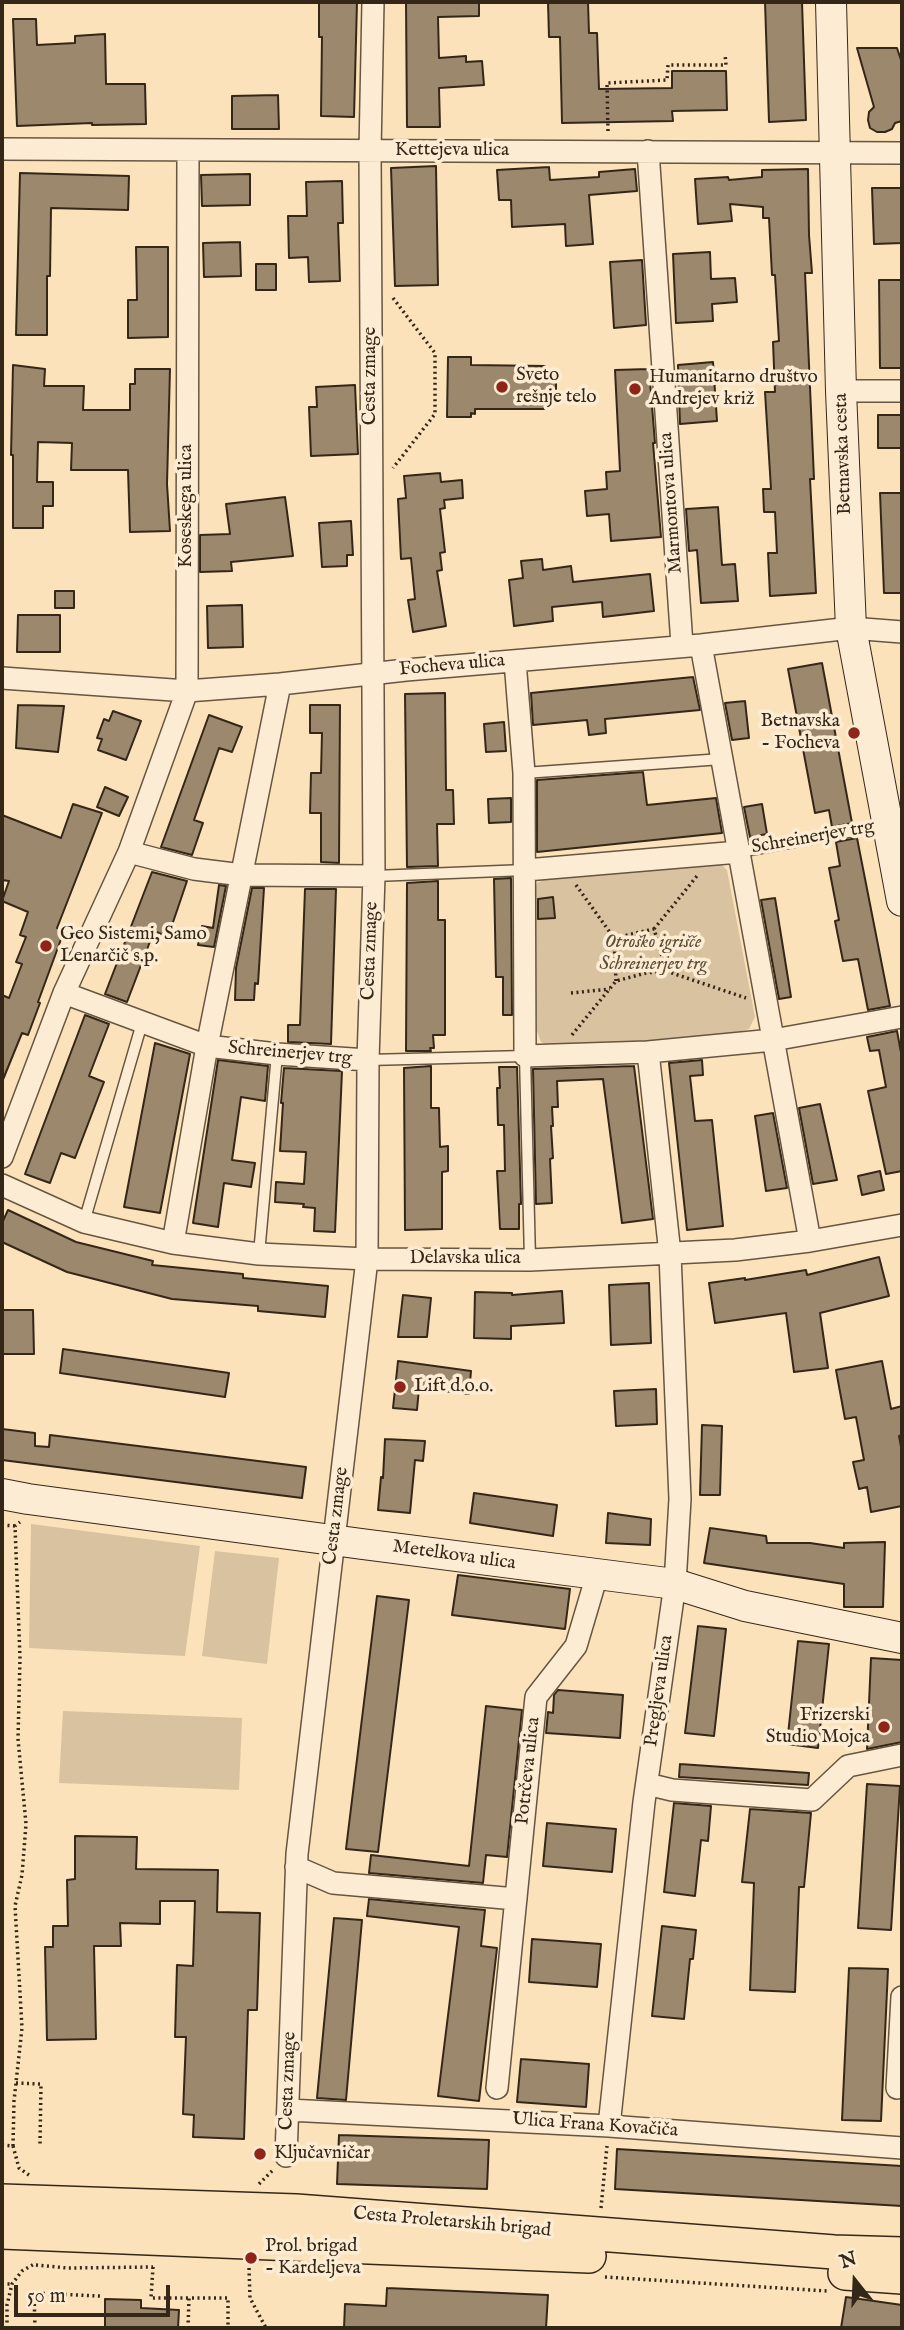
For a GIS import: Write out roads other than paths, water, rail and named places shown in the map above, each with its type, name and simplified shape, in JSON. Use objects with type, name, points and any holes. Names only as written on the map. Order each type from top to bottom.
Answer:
[{"type":"main road","name":"Cesta Proletarskih brigad","points":[[2,2201],[296,2211],[834,2252],[902,2253]]},
{"type":"main road","name":"Cesta Proletarskih brigad","points":[[2,2232],[562,2254],[902,2277]]},
{"type":"street","name":"Cesta zmage","points":[[286,2156],[296,1867],[367,1259],[368,1060],[373,876],[370,151],[373,2]]},
{"type":"street","name":"Betnavska cesta","points":[[831,2],[841,391],[852,628],[902,901]]},
{"type":"street","name":"Kettejeva ulica","points":[[2,149],[902,153]]},
{"type":"street","name":"Koseskega ulica","points":[[2,1157],[64,993],[129,852],[187,691],[188,151]]},
{"type":"street","name":"Marmontova ulica","points":[[648,151],[691,645]]},
{"type":"street","points":[[841,391],[902,391]]},
{"type":"street","name":"Focheva ulica","points":[[2,678],[187,691],[852,628],[902,632]]},
{"type":"street","name":"Schreinerjev trg","points":[[691,645],[722,759],[810,1241]]},
{"type":"street","points":[[515,661],[524,773],[525,1056]]},
{"type":"street","points":[[173,1243],[207,1046],[280,684]]},
{"type":"street","points":[[129,852],[194,869],[242,875]]},
{"type":"street","name":"Schreinerjev trg","points":[[526,870],[739,852]]},
{"type":"street","name":"Cesta zmage","points":[[242,875],[373,876]]},
{"type":"street","name":"Schreinerjev trg","points":[[64,993],[207,1046],[368,1060]]},
{"type":"street","name":"Schreinerjev trg","points":[[525,1056],[648,1052],[773,1040],[902,1017]]},
{"type":"street","points":[[648,1052],[670,1254]]},
{"type":"street","name":"Delavska ulica","points":[[2,1185],[84,1222],[173,1243],[259,1254],[367,1259],[530,1260],[735,1250],[810,1241],[902,1225]]},
{"type":"street","name":"Pregljeva ulica","points":[[609,2126],[647,1784],[675,1584],[680,1499],[670,1254]]},
{"type":"street","name":"Metelkova ulica","points":[[2,1494],[675,1584],[745,1606],[902,1638]]},
{"type":"street","name":"Potrčeva ulica","points":[[497,2088],[536,1697],[576,1646],[597,1575]]},
{"type":"street","points":[[647,1784],[672,1790],[812,1800],[848,1766],[902,1755]]},
{"type":"street","points":[[296,1867],[333,1883],[516,1899]]},
{"type":"street","points":[[897,2088],[902,1997]]},
{"type":"street","name":"Ulica Frana Kovačiča","points":[[288,2110],[609,2126],[902,2148]]},
{"type":"lane","points":[[524,773],[722,759]]},
{"type":"lane","name":"Schreinerjev trg","points":[[739,852],[886,825]]},
{"type":"lane","name":"Schreinerjev trg","points":[[373,876],[526,870]]},
{"type":"lane","points":[[84,1222],[142,1023]]},
{"type":"lane","points":[[259,1254],[277,1054]]},
{"type":"lane","name":"Schreinerjev trg","points":[[368,1060],[525,1056]]},
{"type":"lane","points":[[525,1056],[530,1260]]},
{"type":"place","name":"Sveto rešnje telo","points":[[502,387]]},
{"type":"place","name":"Humanitarno društvo Andrejev križ","points":[[635,389]]},
{"type":"place","name":"Betnavska - Focheva","points":[[854,733]]},
{"type":"place","name":"Geo Sistemi, Samo Lenarčič s.p.","points":[[46,946]]},
{"type":"place","name":"Lift d.o.o.","points":[[400,1387]]},
{"type":"place","name":"Frizerski Studio Mojca","points":[[884,1727]]},
{"type":"place","name":"Ključavničar","points":[[260,2154]]},
{"type":"place","name":"Prol. brigad - Kardeljeva","points":[[251,2258]]},
{"type":"park label","name":"Otroško igrišče Schreinerjev trg","points":[[653,954]]}]
